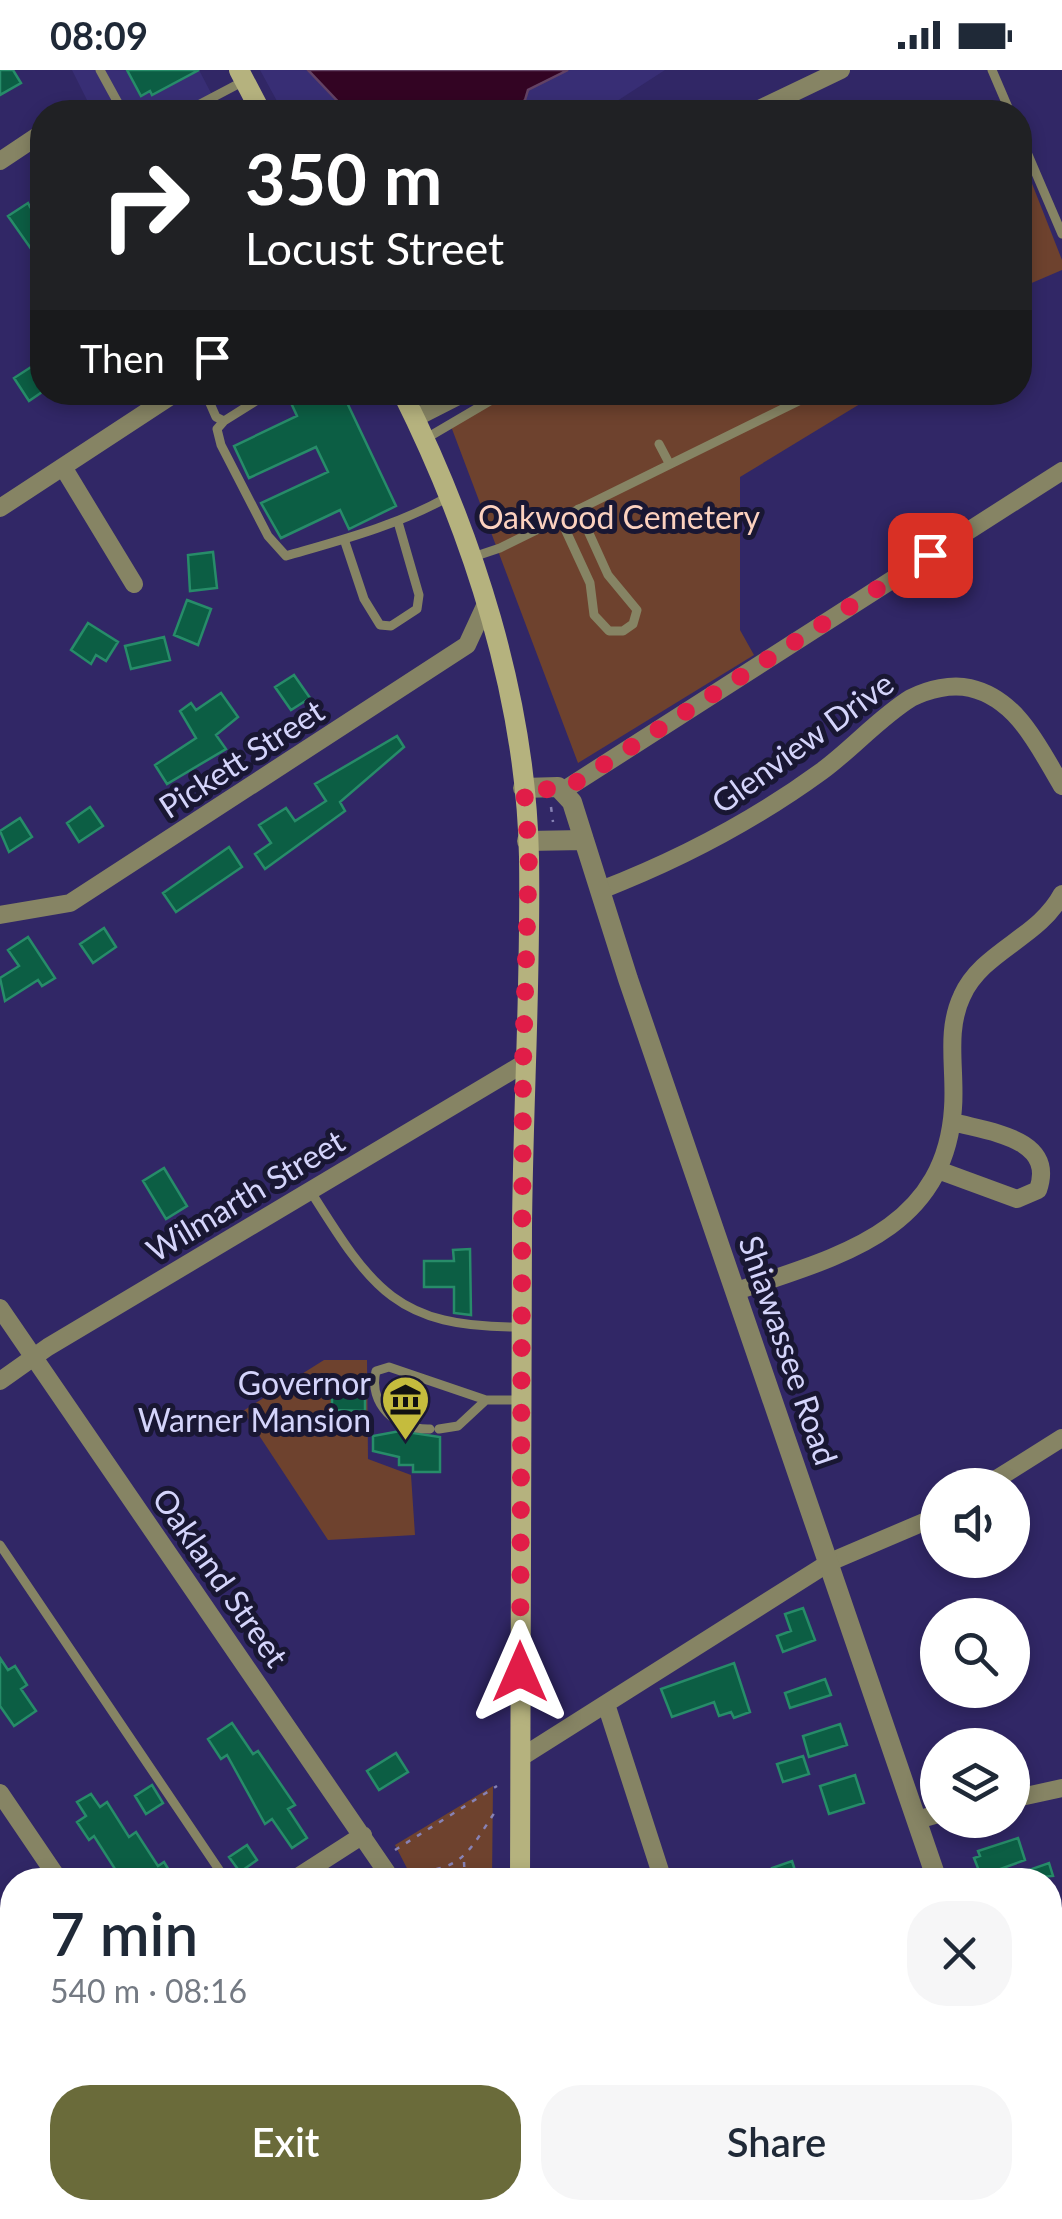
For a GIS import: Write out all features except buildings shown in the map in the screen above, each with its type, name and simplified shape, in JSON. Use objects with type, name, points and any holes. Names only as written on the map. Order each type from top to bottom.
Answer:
[{"type":"main road","points":[[242,75],[254,100]]},
{"type":"main road","points":[[408,405],[472,557],[512,710],[524,788],[527,841],[520,1868]]},
{"type":"street","points":[[778,100],[841,70]]},
{"type":"street","points":[[0,161],[30,141]]},
{"type":"street","points":[[0,508],[157,405]]},
{"type":"street","points":[[415,418],[440,405]]},
{"type":"street","points":[[63,467],[134,584]]},
{"type":"street","points":[[524,788],[557,795],[1062,470]]},
{"type":"street","name":"Pickett Street","points":[[0,915],[70,903],[202,820],[467,645],[486,606]]},
{"type":"street","name":"Glenview Drive","points":[[600,890],[680,859],[741,827],[857,745],[910,699],[938,687],[970,688],[999,700],[1024,723],[1062,786]]},
{"type":"street","name":"Shiawassee Road","points":[[557,795],[584,840],[830,1562],[920,1796]]},
{"type":"street","points":[[527,841],[584,840]]},
{"type":"street","points":[[737,1290],[874,1240],[922,1197],[938,1170],[952,1122],[954,1014],[964,990],[978,971],[1038,928],[1062,894]]},
{"type":"street","name":"Wilmarth Street","points":[[0,1381],[523,1064]]},
{"type":"street","points":[[938,1170],[1017,1198],[1038,1190],[1042,1177],[1036,1153],[1025,1143],[952,1122]]},
{"type":"street","name":"Oakland Street","points":[[0,1308],[384,1868]]},
{"type":"street","points":[[1014,1468],[1062,1438]]},
{"type":"street","points":[[520,1758],[830,1562],[920,1524]]},
{"type":"street","points":[[606,1704],[660,1868]]},
{"type":"street","points":[[1030,1794],[1062,1788]]},
{"type":"street","points":[[0,1793],[51,1868]]},
{"type":"street","points":[[311,1868],[362,1835]]},
{"type":"street","name":"Shiawassee Road","points":[[931,1838],[935,1868]]},
{"type":"lane","points":[[100,70],[116,100]]},
{"type":"lane","points":[[992,70],[1005,100]]},
{"type":"lane","points":[[204,100],[242,75]]},
{"type":"lane","points":[[1032,164],[1062,234]]},
{"type":"lane","points":[[211,405],[216,416],[224,421]]},
{"type":"lane","points":[[249,405],[217,428],[221,445],[281,554],[398,522],[448,498]]},
{"type":"lane","points":[[425,439],[483,405]]},
{"type":"lane","points":[[472,557],[791,405]]},
{"type":"lane","points":[[659,444],[670,463]]},
{"type":"lane","points":[[560,518],[590,583],[600,625],[609,631],[623,631],[634,624],[638,610],[608,575],[578,509]]},
{"type":"lane","points":[[344,539],[364,599],[380,625],[391,626],[417,609],[419,595],[398,522]]},
{"type":"lane","points":[[311,1192],[354,1260],[417,1315],[471,1326],[522,1328]]},
{"type":"lane","points":[[486,1400],[458,1426],[419,1430],[379,1406],[372,1388],[376,1371],[390,1367],[486,1400],[522,1400]]},
{"type":"lane","points":[[0,1546],[218,1868]]},
{"type":"path","points":[[552,822],[557,795]]},
{"type":"path","points":[[394,1850],[497,1786]]},
{"type":"path","points":[[447,1868],[463,1858],[497,1809]]},
{"type":"path","points":[[463,1858],[464,1868]]},
{"type":"shaded area","points":[[72,70],[199,70],[215,100],[87,100]]},
{"type":"shaded area","points":[[260,70],[665,70],[619,100],[276,100]]},
{"type":"shaded area","points":[[308,70],[568,70],[528,90],[525,100],[337,100]]},
{"type":"green space","points":[[1032,184],[1062,260],[1062,270],[1032,283]]},
{"type":"green space","name":"Oakwood Cemetery","points":[[475,405],[858,405],[740,477],[740,630],[754,655],[578,763],[449,421]]},
{"type":"green space","points":[[324,1360],[367,1360],[368,1459],[411,1475],[415,1535],[328,1540],[243,1411]]},
{"type":"green space","points":[[493,1786],[492,1868],[407,1868],[395,1845]]},
{"type":"place","name":"Governor Warner Mansion","points":[[406,1442]]},
{"type":"route","points":[[520,1672],[523,1064],[529,853],[524,788],[550,786],[564,790],[930,555]]}]
